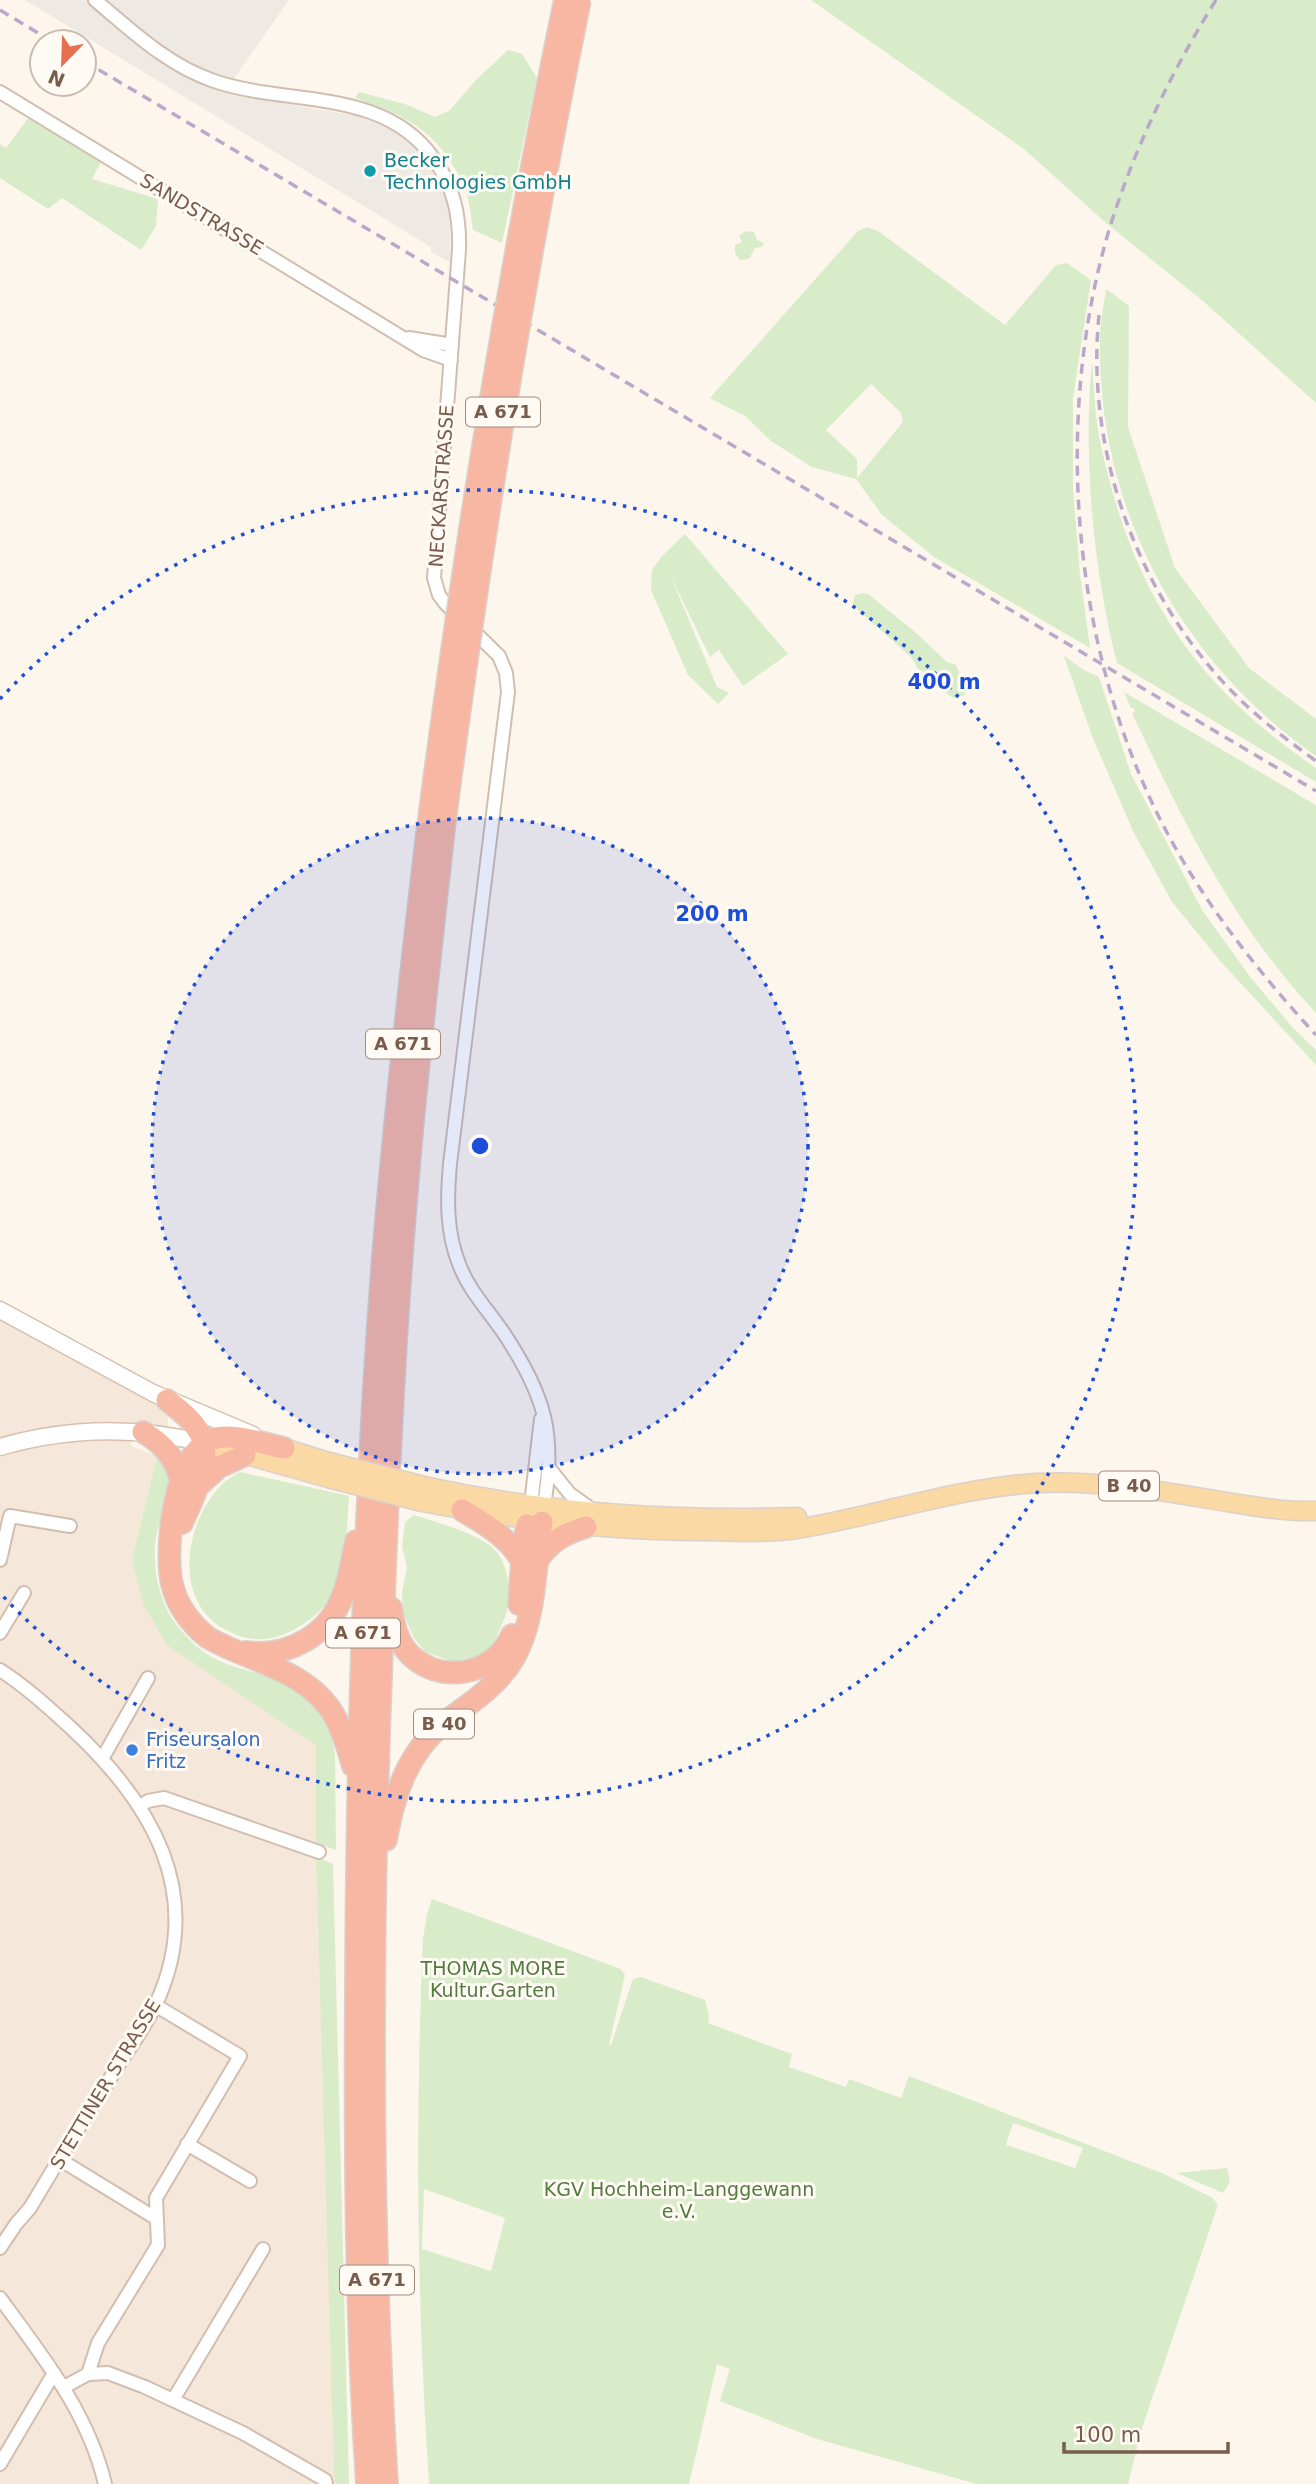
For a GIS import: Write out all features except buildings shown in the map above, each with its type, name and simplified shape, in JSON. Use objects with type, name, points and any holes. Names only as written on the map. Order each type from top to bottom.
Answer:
[{"type":"highway","name":"A 671","points":[[387,2484],[376,2245],[374,1904],[385,1561],[401,1265],[436,827],[458,597],[530,171],[565,0]]},
{"type":"highway","name":"A 671","points":[[367,2484],[357,2216],[358,1782],[369,1484],[392,1154],[436,827],[508,385],[547,164],[580,0]]},
{"type":"highway","points":[[167,1400],[192,1422],[204,1443],[205,1456],[190,1483],[171,1532],[172,1585],[181,1608],[207,1637],[290,1675],[319,1695],[339,1724],[358,1782]]},
{"type":"highway","points":[[144,1432],[169,1452],[190,1483]]},
{"type":"highway","points":[[204,1443],[219,1437],[284,1448]]},
{"type":"highway","points":[[190,1483],[245,1455]]},
{"type":"highway","points":[[229,1648],[254,1653],[280,1651],[304,1642],[324,1626],[344,1593],[369,1484]]},
{"type":"highway","points":[[462,1510],[503,1536],[529,1561]]},
{"type":"highway","points":[[385,1561],[393,1620],[406,1650],[423,1665],[444,1672],[477,1670],[487,1665],[509,1642],[519,1611],[536,1513]]},
{"type":"highway","name":"B 40","points":[[374,1904],[389,1822],[404,1774],[414,1756],[433,1734],[494,1685],[514,1658],[527,1628],[529,1561],[557,1539],[591,1519]]},
{"type":"main road","points":[[0,1310],[110,1372],[167,1400],[284,1448]]},
{"type":"main road","points":[[0,1447],[23,1440],[89,1431],[144,1432],[204,1443]]},
{"type":"main road","name":"B 40","points":[[204,1443],[245,1455],[328,1470],[423,1494],[668,1531],[761,1532],[796,1529],[1002,1486],[1086,1482],[1262,1507],[1316,1511]]},
{"type":"main road","name":"B 40","points":[[284,1448],[328,1470]]},
{"type":"main road","name":"B 40","points":[[423,1494],[462,1510],[536,1513]]},
{"type":"street","name":"NECKARSTRASSE","points":[[95,0],[155,50],[203,77],[246,89],[354,107],[387,119],[415,137],[430,152],[442,169],[457,208],[459,250],[434,578],[439,595],[445,603],[499,656],[506,673],[508,692],[450,1164],[448,1216],[453,1247],[464,1276],[511,1346],[532,1382],[545,1414],[549,1437],[549,1468],[536,1513]]},
{"type":"street","name":"SANDSTRASSE","points":[[0,92],[423,350],[451,360]]},
{"type":"street","name":"SANDSTRASSE","points":[[405,337],[452,345]]},
{"type":"street","name":"NECKARSTRASSE","points":[[536,1513],[540,1401]]},
{"type":"street","points":[[549,1468],[591,1519]]},
{"type":"street","points":[[0,1560],[10,1516],[70,1526]]},
{"type":"street","points":[[0,1633],[24,1593]]},
{"type":"street","name":"STETTINER STRASSE","points":[[0,1670],[49,1708],[125,1785],[152,1825],[165,1856],[174,1897],[173,1940],[155,2005],[30,2208],[0,2248]]},
{"type":"street","points":[[102,1759],[148,1678]]},
{"type":"street","points":[[140,1806],[148,1801],[164,1798],[319,1852]]},
{"type":"street","points":[[88,2374],[98,2343],[159,2245],[156,2198],[240,2056],[155,2005]]},
{"type":"street","points":[[187,2144],[250,2181]]},
{"type":"street","points":[[59,2159],[158,2219]]},
{"type":"street","points":[[173,2400],[263,2249]]},
{"type":"street","points":[[0,2298],[64,2387],[92,2440],[105,2484]]},
{"type":"street","points":[[0,2464],[54,2372]]},
{"type":"street","points":[[64,2387],[88,2374],[108,2373],[173,2400],[277,2451],[325,2480],[326,2484]]},
{"type":"shaded area","points":[[25,0],[289,0],[226,90],[231,95],[358,116],[393,130],[412,144],[429,162],[441,183],[449,206],[451,263],[431,252],[431,247],[98,44],[98,28],[71,28]]},
{"type":"shaded area","points":[[0,1321],[168,1410],[168,1430],[134,1425],[131,1446],[157,1456],[132,1560],[168,1645],[316,1745],[316,1843],[335,2484],[0,2484]]},
{"type":"green space","points":[[811,0],[1316,0],[1316,403],[1203,301],[1106,223],[1024,149]]},
{"type":"green space","points":[[508,50],[522,54],[537,78],[502,243],[473,230],[466,192],[447,156],[436,142],[392,112],[355,98],[359,92],[405,104],[435,117],[450,110],[476,80]]},
{"type":"green space","points":[[29,117],[101,162],[92,179],[158,199],[156,226],[141,250],[62,198],[48,209],[0,178],[0,144],[6,148]]},
{"type":"green space","points":[[867,227],[878,231],[1005,325],[1056,265],[1067,263],[1091,280],[1073,398],[1073,488],[1080,575],[1090,648],[934,557],[882,515],[856,479],[812,467],[771,441],[745,416],[710,398],[858,231]],"holes":[[[871,384],[901,413],[903,422],[857,478],[857,459],[826,430]]]},
{"type":"green space","points":[[746,231],[754,232],[757,240],[764,243],[762,247],[755,248],[749,259],[740,260],[735,253],[735,245],[742,242],[739,236]]},
{"type":"green space","points":[[1106,289],[1129,306],[1128,427],[1175,568],[1249,668],[1316,719],[1316,756],[1267,718],[1224,674],[1186,626],[1155,574],[1130,518],[1113,460],[1103,399],[1100,337]]},
{"type":"green space","points":[[1092,361],[1099,436],[1114,498],[1150,590],[1174,630],[1202,667],[1272,736],[1316,768],[1316,782],[1117,663],[1102,590],[1092,513],[1089,436]]},
{"type":"green space","points":[[685,534],[788,654],[743,686],[719,650],[710,657],[670,575],[717,687],[729,693],[718,704],[688,675],[651,590],[652,570]]},
{"type":"green space","points":[[864,593],[914,631],[947,662],[956,665],[967,685],[965,695],[953,698],[946,693],[929,675],[918,669],[911,657],[859,611],[853,603],[855,595]]},
{"type":"green space","points":[[1064,656],[1099,677],[1131,774],[1202,910],[1251,978],[1293,1028],[1316,1050],[1316,1065],[1222,963],[1172,902],[1133,831],[1092,736]]},
{"type":"green space","points":[[1124,692],[1316,805],[1316,1013],[1259,944],[1212,870],[1171,794],[1132,713],[1135,712],[1134,708],[1131,708]]},
{"type":"green space","points":[[157,1456],[164,1465],[169,1485],[156,1537],[157,1580],[163,1602],[186,1636],[206,1654],[289,1686],[308,1701],[323,1719],[335,1753],[336,1850],[316,1843],[316,1745],[167,1645],[144,1606],[132,1560]]},
{"type":"green space","points":[[240,1472],[349,1496],[344,1560],[333,1594],[308,1621],[294,1630],[271,1638],[246,1638],[216,1624],[201,1608],[192,1588],[189,1567],[191,1544],[198,1522],[208,1502],[222,1484]]},
{"type":"green space","points":[[414,1515],[478,1538],[499,1556],[508,1582],[508,1601],[503,1622],[489,1653],[454,1662],[425,1652],[414,1638],[403,1613],[402,1593],[407,1567],[402,1547],[405,1522]]},
{"type":"green space","points":[[316,1857],[333,1864],[349,2484],[335,2484],[334,2471]]},
{"type":"green space","name":"KGV Hochheim-Langgewann e.V.","points":[[432,1899],[621,1969],[625,1975],[609,2045],[633,1979],[641,1977],[705,2000],[708,2023],[792,2054],[789,2067],[846,2087],[849,2079],[901,2098],[909,2076],[1164,2174],[1213,2198],[1218,2205],[1142,2428],[1128,2484],[977,2484],[817,2439],[720,2401],[730,2369],[717,2364],[689,2484],[429,2484],[422,2348],[418,2144],[420,2007],[423,1939]],"holes":[[[1013,2123],[1083,2148],[1075,2168],[1006,2145]],[[424,2189],[505,2218],[491,2271],[422,2249]]]},
{"type":"green space","points":[[1227,2168],[1230,2182],[1223,2193],[1177,2173]]},
{"type":"railway","points":[[1216,0],[1155,112],[1130,170],[1109,230],[1091,305],[1080,383],[1077,462],[1082,541],[1093,620],[1112,697],[1138,770],[1171,840],[1220,917],[1276,990],[1316,1035]]},
{"type":"railway","points":[[0,10],[30,28]]},
{"type":"railway","points":[[98,69],[1316,791]]},
{"type":"railway","points":[[1099,315],[1097,363],[1100,412],[1108,460],[1121,506],[1139,552],[1160,595],[1186,636],[1216,674],[1263,720],[1316,761]]},
{"type":"place","name":"Becker Technologies GmbH","points":[[370,171]]},
{"type":"place","name":"Friseursalon Fritz","points":[[132,1750]]},
{"type":"park label","name":"THOMAS MORE Kultur.Garten","points":[[493,1979]]}]
